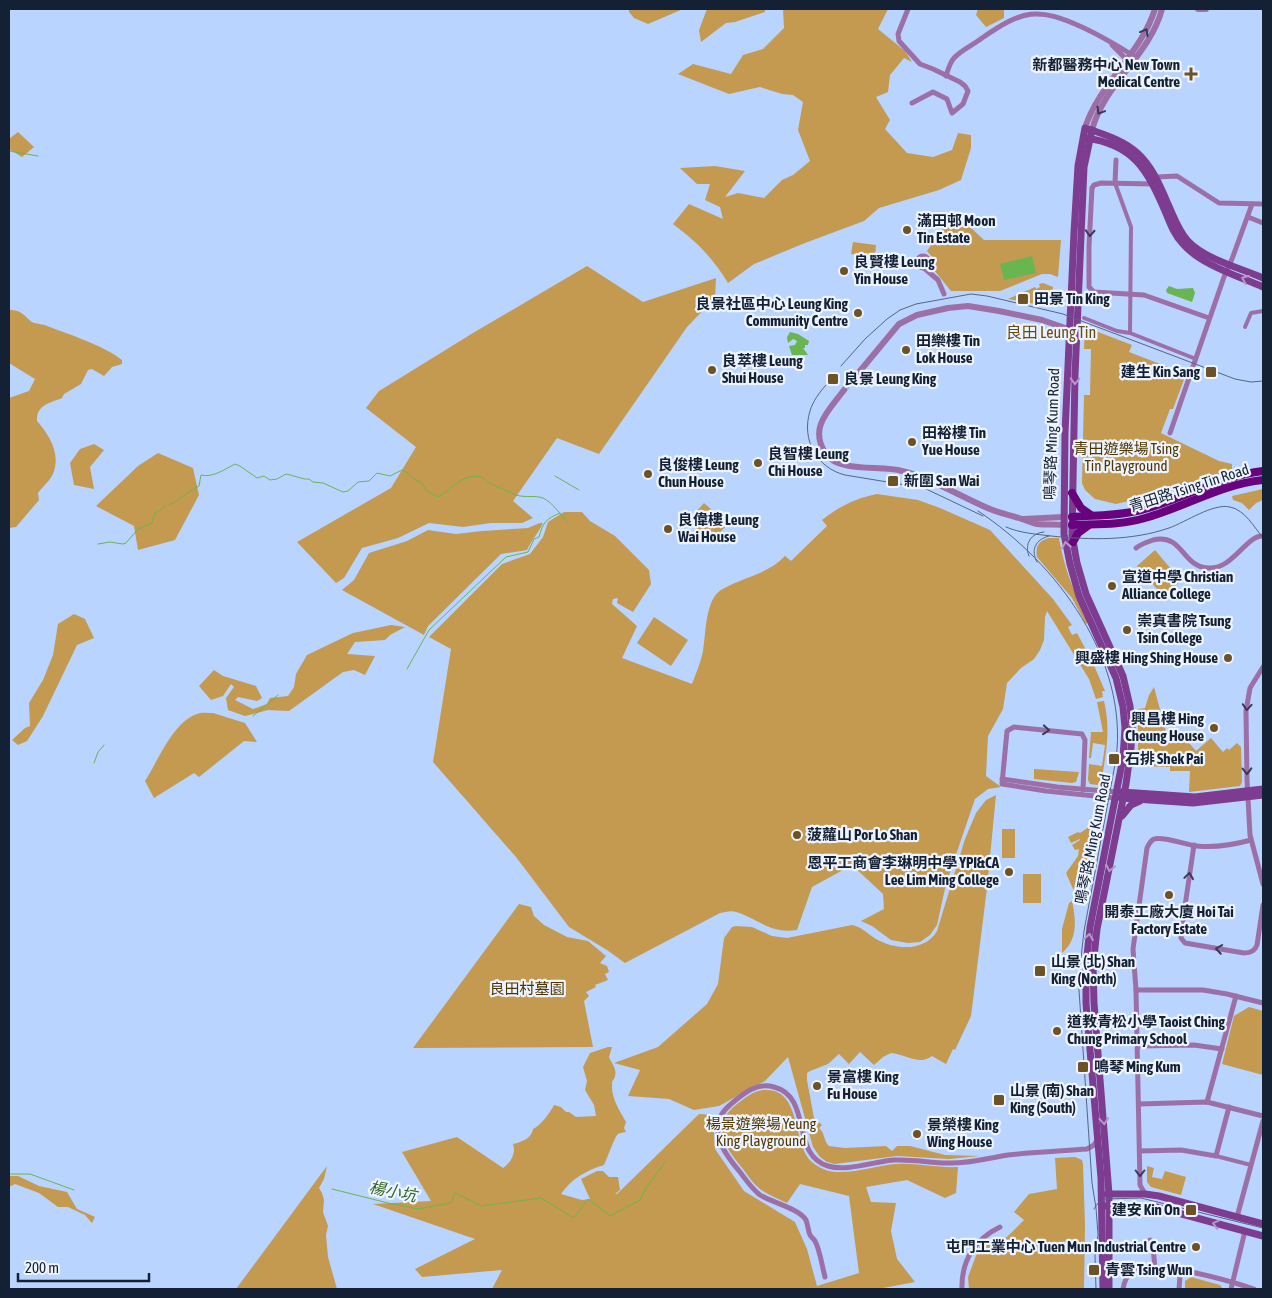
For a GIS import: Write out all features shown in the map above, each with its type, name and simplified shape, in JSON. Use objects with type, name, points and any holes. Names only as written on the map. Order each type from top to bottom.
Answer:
[{"type":"main road","name":"鳴琴路 Ming Kum Road","points":[[1088,129],[1078,166],[1069,330],[1067,553],[1076,586],[1088,617],[1113,669],[1122,698],[1124,718],[1125,738],[1119,821],[1097,928],[1093,966],[1094,1003],[1108,1178],[1105,1194]]},
{"type":"main road","points":[[1088,129],[1118,140],[1134,149],[1147,161],[1155,181],[1184,236],[1201,252],[1263,287]]},
{"type":"main road","name":"鳴琴路 Ming Kum Road","points":[[1086,138],[1072,493],[1068,521],[1086,594],[1119,666],[1128,696],[1132,738],[1090,927],[1086,965],[1086,1003],[1099,1158],[1105,1206]]},
{"type":"main road","points":[[1086,138],[1110,144],[1128,153],[1155,181]]},
{"type":"main road","points":[[1228,268],[1263,278]]},
{"type":"main road","name":"青田路 Tsing Tin Road","points":[[1068,521],[1093,515],[1137,511],[1171,501],[1229,478],[1263,471]]},
{"type":"main road","name":"青田路 Tsing Tin Road","points":[[1068,521],[1090,525],[1144,519],[1220,490],[1263,480]]},
{"type":"main road","points":[[1072,493],[1081,508],[1093,515]]},
{"type":"main road","points":[[1073,542],[1080,531],[1090,525]]},
{"type":"main road","points":[[1120,795],[1144,800],[1193,803],[1248,794],[1263,789]]},
{"type":"main road","points":[[1120,795],[1186,797],[1263,795]]},
{"type":"main road","points":[[1119,821],[1130,805],[1144,800]]},
{"type":"main road","points":[[1108,1178],[1115,1188],[1124,1194]]},
{"type":"main road","points":[[1105,1194],[1159,1196],[1263,1224]]},
{"type":"main road","points":[[1105,1206],[1156,1207],[1263,1236]]},
{"type":"main road","points":[[1103,1289],[1105,1206]]},
{"type":"main road","points":[[1105,1206],[1110,1289]]},
{"type":"street","points":[[908,9],[898,34],[899,41],[920,64],[960,82],[968,91],[966,101],[952,113],[947,99],[933,92],[912,103]]},
{"type":"street","points":[[1088,129],[1133,56],[1155,9]]},
{"type":"street","points":[[1133,56],[1148,42],[1162,9]]},
{"type":"street","points":[[1198,9],[1206,9]]},
{"type":"street","points":[[946,76],[952,59],[1000,26],[1023,16],[1036,14],[1047,14],[1064,19],[1133,56]]},
{"type":"street","points":[[1108,41],[1129,62]]},
{"type":"street","points":[[1116,160],[1115,183],[1131,227],[1130,333]]},
{"type":"street","points":[[1209,318],[1144,295],[1094,292],[1091,290],[1088,284],[1092,188],[1098,183],[1155,181],[1176,176],[1219,203],[1263,204]]},
{"type":"street","points":[[1170,433],[1209,318],[1252,204]]},
{"type":"street","points":[[1248,217],[1263,223]]},
{"type":"street","points":[[924,268],[938,280],[944,294]]},
{"type":"street","points":[[855,377],[890,332],[899,324],[912,317],[930,312],[961,307],[978,307],[1042,320],[1078,333]]},
{"type":"street","points":[[1245,327],[1251,313],[1263,311]]},
{"type":"street","points":[[1084,318],[1117,331],[1130,333],[1196,359]]},
{"type":"street","points":[[844,390],[824,416],[820,425],[822,446],[831,459],[848,466],[891,468],[909,472],[994,510],[1022,519],[1037,517],[1068,521]]},
{"type":"street","points":[[1136,548],[1145,542],[1167,539],[1174,543],[1194,563],[1206,568],[1214,568],[1226,563],[1256,537],[1262,536]]},
{"type":"street","points":[[1263,667],[1252,684],[1247,704],[1248,794],[1251,840],[1263,884]]},
{"type":"street","points":[[1002,782],[1006,733],[1009,729],[1078,732],[1084,735],[1085,738],[1083,790]]},
{"type":"street","points":[[1002,782],[1046,792],[1120,795]]},
{"type":"street","points":[[1002,782],[1120,795]]},
{"type":"street","points":[[1145,1194],[1140,1185],[1138,1046],[1133,940],[1148,846],[1152,840],[1156,839],[1194,845],[1221,846],[1251,840]]},
{"type":"street","points":[[1194,845],[1181,933],[1182,940],[1185,943],[1251,953],[1256,949],[1263,905]]},
{"type":"street","points":[[1136,990],[1193,989],[1236,996],[1263,1003]]},
{"type":"street","points":[[1208,1102],[1236,996]]},
{"type":"street","points":[[1138,1046],[1194,1045],[1222,1049]]},
{"type":"street","points":[[825,1277],[815,1241],[810,1235],[806,1220],[799,1214],[760,1194],[751,1186],[729,1159],[721,1144],[718,1126],[723,1112],[730,1104],[752,1088],[769,1086],[780,1089],[788,1094],[796,1108],[810,1153],[819,1162],[833,1168],[897,1160],[949,1163],[1017,1154],[1087,1149],[1094,1145],[1098,1139]]},
{"type":"street","points":[[1139,1104],[1208,1102],[1263,1116]]},
{"type":"street","points":[[1216,1156],[1229,1107]]},
{"type":"street","points":[[1237,1217],[1263,1121]]},
{"type":"street","points":[[1087,1149],[1099,1158]]},
{"type":"street","points":[[1140,1151],[1182,1150],[1251,1165]]},
{"type":"street","points":[[962,1289],[963,1272],[969,1255],[985,1236],[1000,1227]]},
{"type":"street","points":[[1231,1289],[1245,1231]]},
{"type":"street","points":[[1150,1240],[1153,1246],[1155,1269]]},
{"type":"street","points":[[1123,1289],[1127,1277],[1134,1271],[1155,1269],[1185,1270],[1254,1289]]},
{"type":"street","points":[[1179,1289],[1180,1276],[1185,1270]]},
{"type":"green space","points":[[629,9],[683,9],[648,24],[634,18]]},
{"type":"green space","points":[[707,9],[765,9],[765,12],[726,23],[701,42],[699,30]]},
{"type":"green space","points":[[783,9],[888,9],[878,29],[905,51],[912,62],[904,58],[890,75],[888,92],[876,97],[890,120],[885,129],[907,153],[933,157],[952,150],[958,133],[971,135],[971,148],[961,180],[939,190],[879,208],[864,221],[754,264],[728,283],[704,250],[673,224],[689,204],[723,219],[720,207],[705,200],[710,184],[697,184],[680,168],[715,166],[745,171],[725,197],[738,193],[764,198],[782,180],[793,175],[810,161],[798,130],[803,102],[793,95],[782,94],[760,87],[729,94],[678,74],[693,64],[731,74],[743,55],[763,49],[784,28]]},
{"type":"green space","points":[[978,9],[1004,9],[1004,18],[986,27],[976,15]]},
{"type":"green space","points":[[18,132],[34,147],[22,157],[9,149],[9,139]]},
{"type":"green space","points":[[954,212],[984,240],[1061,240],[1058,277],[1042,274],[1000,291],[951,291],[934,270],[934,259],[927,251]]},
{"type":"green space","points":[[853,242],[876,245],[875,257],[851,254]]},
{"type":"green space","points":[[587,266],[643,302],[716,278],[715,298],[687,327],[599,454],[557,438],[513,501],[533,518],[522,523],[491,523],[463,527],[429,523],[398,538],[362,548],[344,578],[336,583],[297,542],[391,488],[416,447],[366,408],[379,391]]},
{"type":"green space","points":[[1043,283],[1053,287],[1052,307],[1008,299],[1035,287],[1036,289],[1040,287],[1039,284]]},
{"type":"green space","points":[[9,310],[20,312],[34,323],[45,325],[96,345],[122,360],[122,364],[112,367],[104,376],[92,369],[88,370],[81,384],[64,394],[62,398],[41,408],[37,421],[46,432],[52,444],[56,457],[54,471],[38,493],[39,500],[16,527],[9,528],[9,398],[29,391],[35,379],[9,363]]},
{"type":"green space","name":"青田遊樂場 Tsing Tin Playground","points":[[1085,327],[1132,345],[1129,352],[1186,374],[1173,409],[1170,409],[1161,433],[1219,461],[1232,464],[1232,469],[1179,489],[1116,504],[1095,499],[1085,490],[1082,483],[1084,395],[1090,395],[1091,349],[1084,349]]},
{"type":"green space","points":[[94,444],[104,450],[90,467],[94,489],[74,485],[70,463],[80,449]]},
{"type":"green space","points":[[158,453],[193,468],[199,495],[175,540],[138,550],[134,526],[96,506],[138,466]]},
{"type":"green space","points":[[1263,489],[1263,500],[1256,503],[1249,510],[1242,503],[1233,500],[1232,496]]},
{"type":"green space","points":[[877,494],[918,500],[990,530],[1053,599],[1072,625],[1068,627],[1072,635],[1077,633],[1093,663],[1105,691],[1102,691],[1103,697],[1096,699],[1089,679],[1047,611],[1044,640],[1040,650],[1034,659],[1021,668],[1007,683],[1003,709],[988,736],[986,776],[1001,787],[988,789],[975,799],[946,884],[937,925],[930,935],[920,942],[908,943],[891,940],[872,926],[861,921],[884,909],[883,894],[852,865],[812,887],[797,930],[779,930],[730,911],[720,913],[625,963],[569,927],[516,857],[433,762],[451,649],[429,637],[502,564],[530,554],[543,537],[548,522],[564,512],[582,512],[590,521],[615,536],[649,570],[651,584],[633,612],[617,603],[618,598],[613,599],[612,604],[637,626],[622,658],[692,684],[702,655],[709,609],[716,595],[729,586],[770,568],[785,556],[791,561],[827,526],[822,520],[848,504]]},
{"type":"green space","points":[[704,503],[728,524],[711,542],[688,521]]},
{"type":"green space","points":[[543,523],[527,550],[501,554],[428,626],[424,635],[342,590],[354,580],[369,553],[407,541],[428,530],[456,534],[528,528]]},
{"type":"green space","points":[[1049,538],[1059,538],[1070,581],[1088,622],[1086,624],[1072,598],[1037,557],[1038,544]]},
{"type":"green space","points":[[1155,550],[1181,581],[1163,596],[1137,566]]},
{"type":"green space","points":[[74,614],[85,619],[94,638],[77,645],[43,716],[27,741],[18,745],[12,740],[30,726],[29,703],[43,680],[53,655],[58,624]]},
{"type":"green space","points":[[654,617],[688,640],[671,666],[637,643]]},
{"type":"green space","points":[[391,625],[405,627],[385,640],[355,642],[347,654],[375,656],[365,675],[354,670],[343,672],[289,711],[268,710],[245,716],[228,710],[226,698],[234,687],[231,684],[223,696],[211,700],[199,686],[214,670],[223,676],[256,686],[262,698],[257,701],[238,697],[235,700],[253,709],[267,704],[270,698],[288,696],[294,687],[296,674],[307,655],[353,633]]},
{"type":"green space","points":[[1154,687],[1166,732],[1177,729],[1196,751],[1211,738],[1223,752],[1227,748],[1229,750],[1237,743],[1241,747],[1242,782],[1240,786],[1189,792],[1190,771],[1170,771],[1170,767],[1138,766],[1138,709],[1145,708]]},
{"type":"green space","points":[[1104,701],[1107,742],[1101,783],[1098,785],[1090,784],[1088,780],[1089,764],[1102,766],[1105,745],[1093,743],[1091,758],[1089,758],[1091,732],[1103,732],[1097,702]]},
{"type":"green space","points":[[199,713],[213,713],[245,723],[257,742],[244,741],[199,777],[194,773],[154,798],[145,781],[173,733],[188,718]]},
{"type":"green space","points":[[1034,769],[1079,772],[1076,782],[1072,783],[1034,779]]},
{"type":"green space","points":[[996,795],[987,888],[971,1016],[955,1050],[953,1049],[946,1064],[932,1056],[927,1059],[917,1060],[891,1053],[874,1065],[860,1052],[849,1064],[839,1054],[828,1064],[807,1073],[814,1118],[822,1125],[819,1128],[829,1146],[845,1148],[886,1146],[892,1151],[897,1146],[910,1146],[945,1155],[980,1156],[949,1159],[897,1156],[835,1164],[827,1162],[820,1157],[813,1147],[788,1057],[765,1081],[719,1106],[694,1110],[669,1099],[628,1096],[640,1070],[614,1063],[658,1047],[707,1004],[718,984],[724,938],[732,927],[752,927],[772,936],[787,938],[852,925],[884,943],[900,947],[917,946],[932,938],[937,931],[965,839],[976,813],[986,800]]},
{"type":"green space","points":[[1092,825],[1092,837],[1082,883],[1073,889],[1066,873],[1078,856],[1079,849],[1075,850],[1072,845],[1080,839],[1071,843],[1068,837],[1078,832],[1080,833]]},
{"type":"green space","points":[[1002,829],[1015,829],[1015,858],[1002,858]]},
{"type":"green space","points":[[1023,874],[1041,874],[1041,903],[1023,903]]},
{"type":"green space","points":[[1072,901],[1075,922],[1073,935],[1071,942],[1062,953],[1062,929],[1069,903]]},
{"type":"green space","name":"良田村墓園","points":[[519,904],[531,907],[534,916],[544,925],[567,937],[588,941],[606,956],[600,963],[607,966],[609,972],[605,974],[608,980],[595,985],[596,987],[586,992],[589,996],[584,1001],[593,1047],[413,1048]]},
{"type":"green space","points":[[1249,1007],[1263,1011],[1263,1075],[1222,1064],[1234,1016]]},
{"type":"green space","name":"楊景遊樂場 Yeung King Playground","points":[[612,1047],[609,1057],[615,1071],[612,1083],[613,1094],[626,1122],[624,1128],[626,1132],[617,1136],[604,1165],[580,1176],[561,1194],[582,1200],[590,1199],[581,1179],[597,1171],[603,1171],[609,1177],[618,1177],[620,1190],[615,1194],[617,1194],[699,1114],[713,1115],[715,1149],[744,1191],[795,1222],[807,1249],[817,1286],[859,1273],[849,1196],[800,1184],[787,1203],[757,1187],[726,1145],[722,1128],[728,1112],[749,1095],[763,1090],[776,1091],[785,1097],[791,1106],[806,1153],[812,1162],[824,1169],[844,1172],[897,1164],[958,1167],[956,1193],[945,1198],[907,1180],[866,1187],[871,1202],[896,1203],[891,1231],[897,1259],[915,1282],[878,1289],[492,1289],[502,1270],[422,1277],[415,1269],[475,1239],[373,1204],[431,1201],[402,1152],[457,1137],[503,1168],[513,1157],[513,1144],[529,1137],[533,1129],[539,1125],[554,1105],[561,1107],[576,1117],[596,1116],[594,1105],[585,1090],[587,1081],[583,1067],[590,1053]]},
{"type":"green space","points":[[1075,1157],[1082,1160],[1083,1164],[1085,1225],[1084,1289],[969,1289],[968,1277],[980,1245],[1007,1237],[1024,1220],[1014,1212],[1029,1194],[1057,1189],[1055,1158]]},
{"type":"green space","points":[[327,1166],[324,1179],[319,1188],[324,1200],[323,1212],[328,1226],[326,1235],[328,1257],[337,1289],[236,1289]]},
{"type":"green space","points":[[1147,1166],[1154,1168],[1152,1177],[1162,1179],[1165,1171],[1186,1177],[1181,1195],[1151,1187],[1147,1182]]},
{"type":"green space","points":[[9,1176],[18,1176],[39,1186],[67,1192],[77,1209],[95,1217],[92,1223],[85,1215],[68,1207],[58,1207],[39,1193],[15,1184],[9,1187]]},
{"type":"green space","points":[[1191,1277],[1220,1285],[1223,1289],[1185,1289],[1185,1281]]},
{"type":"shaded area","points":[[1032,256],[1036,273],[1004,280],[1000,264]]},
{"type":"shaded area","points":[[1169,286],[1177,289],[1193,288],[1195,293],[1192,302],[1167,293],[1166,290]]},
{"type":"shaded area","points":[[790,332],[798,334],[809,341],[808,345],[805,345],[805,348],[803,348],[808,355],[792,355],[789,346],[795,345],[797,341],[793,339],[788,343],[787,337]]},
{"type":"waterway","points":[[9,151],[38,156]]},
{"type":"waterway","points":[[169,505],[199,486],[201,475],[214,474],[235,464],[257,478],[264,476],[270,480],[277,479],[286,474],[323,483],[343,492],[348,491],[358,482],[369,481],[377,473],[390,476],[402,470],[421,482],[427,491],[438,497],[465,478],[481,477],[491,484],[516,495],[547,500],[568,523]]},
{"type":"waterway","points":[[555,476],[579,490]]},
{"type":"waterway","points":[[98,544],[110,542],[126,543],[138,529],[152,523],[155,513],[166,506]]},
{"type":"waterway","points":[[407,669],[429,630],[506,557],[528,552],[534,539],[539,537],[546,522],[551,517],[560,513]]},
{"type":"waterway","points":[[253,716],[278,695]]},
{"type":"waterway","points":[[94,763],[98,752],[104,745]]},
{"type":"waterway","name":"楊小坑","points":[[332,1189],[418,1209],[451,1203],[455,1193],[481,1206],[541,1198],[574,1218],[588,1199],[610,1216],[640,1200],[646,1188],[666,1161]]},
{"type":"waterway","points":[[9,1174],[30,1174],[74,1190]]},
{"type":"tunnel","points":[[844,390],[855,377]]},
{"type":"tram line","points":[[841,366],[865,339],[900,310],[916,304],[971,294],[1063,314],[1235,379],[1251,382],[1263,381]]},
{"type":"tram line","points":[[826,385],[816,397],[811,407],[808,422],[810,442],[819,459],[826,466],[845,475],[924,488],[983,516]]},
{"type":"tram line","points":[[1006,527],[1028,533],[1066,537],[1096,539],[1126,537],[1169,528],[1208,510],[1230,507],[1240,512],[1249,520],[1263,538]]},
{"type":"tram line","points":[[978,511],[1035,558],[1060,586],[1082,617],[1099,651],[1111,686],[1117,722],[1116,759],[1084,931],[1079,990],[1092,1183],[1098,1235],[1095,1256],[1096,1289]]},
{"type":"tram line","points":[[1029,556],[1028,543],[1035,534],[1044,532]]},
{"type":"tram line","points":[[1037,562],[1034,549],[1038,542],[1044,537],[1049,536]]},
{"type":"tram line","points":[[1094,1209],[1098,1203],[1105,1199],[1141,1198],[1263,1228]]},
{"type":"place","name":"新都醫務中心 New Town Medical Centre","points":[[1191,74]]},
{"type":"place","name":"滿田邨 Moon Tin Estate","points":[[907,230]]},
{"type":"place","name":"良賢樓 Leung Yin House","points":[[844,271]]},
{"type":"place","name":"田景 Tin King","points":[[1023,299]]},
{"type":"place","name":"良景社區中心 Leung King Community Centre","points":[[858,313]]},
{"type":"place","name":"田樂樓 Tin Lok House","points":[[906,350]]},
{"type":"place","name":"良萃樓 Leung Shui House","points":[[712,370]]},
{"type":"place","name":"建生 Kin Sang","points":[[1211,372]]},
{"type":"place","name":"良景 Leung King","points":[[833,379]]},
{"type":"place","name":"田裕樓 Tin Yue House","points":[[912,442]]},
{"type":"place","name":"良智樓 Leung Chi House","points":[[758,463]]},
{"type":"place","name":"良俊樓 Leung Chun House","points":[[648,474]]},
{"type":"place","name":"新圍 San Wai","points":[[893,481]]},
{"type":"place","name":"良偉樓 Leung Wai House","points":[[668,529]]},
{"type":"place","name":"宣道中學 Christian Alliance College","points":[[1112,586]]},
{"type":"place","name":"崇真書院 Tsung Tsin College","points":[[1127,630]]},
{"type":"place","name":"興盛樓 Hing Shing House","points":[[1228,658]]},
{"type":"place","name":"興昌樓 Hing Cheung House","points":[[1214,728]]},
{"type":"place","name":"石排 Shek Pai","points":[[1114,759]]},
{"type":"place","name":"菠蘿山 Por Lo Shan","points":[[797,835]]},
{"type":"place","name":"恩平工商會李琳明中學 YPI&CA Lee Lim Ming College","points":[[1009,872]]},
{"type":"place","name":"開泰工廠大廈 Hoi Tai Factory Estate","points":[[1169,895]]},
{"type":"place","name":"山景 (北) Shan King (North)","points":[[1040,971]]},
{"type":"place","name":"道教青松小學 Taoist Ching Chung Primary School","points":[[1057,1031]]},
{"type":"place","name":"鳴琴 Ming Kum","points":[[1083,1067]]},
{"type":"place","name":"景富樓 King Fu House","points":[[817,1086]]},
{"type":"place","name":"山景 (南) Shan King (South)","points":[[999,1100]]},
{"type":"place","name":"景榮樓 King Wing House","points":[[917,1134]]},
{"type":"place","name":"建安 Kin On","points":[[1191,1210]]},
{"type":"place","name":"屯門工業中心 Tuen Mun Industrial Centre","points":[[1196,1247]]},
{"type":"place","name":"青雲 Tsing Wun","points":[[1094,1270]]},
{"type":"district","name":"良田 Leung Tin","points":[[1051,332]]}]
